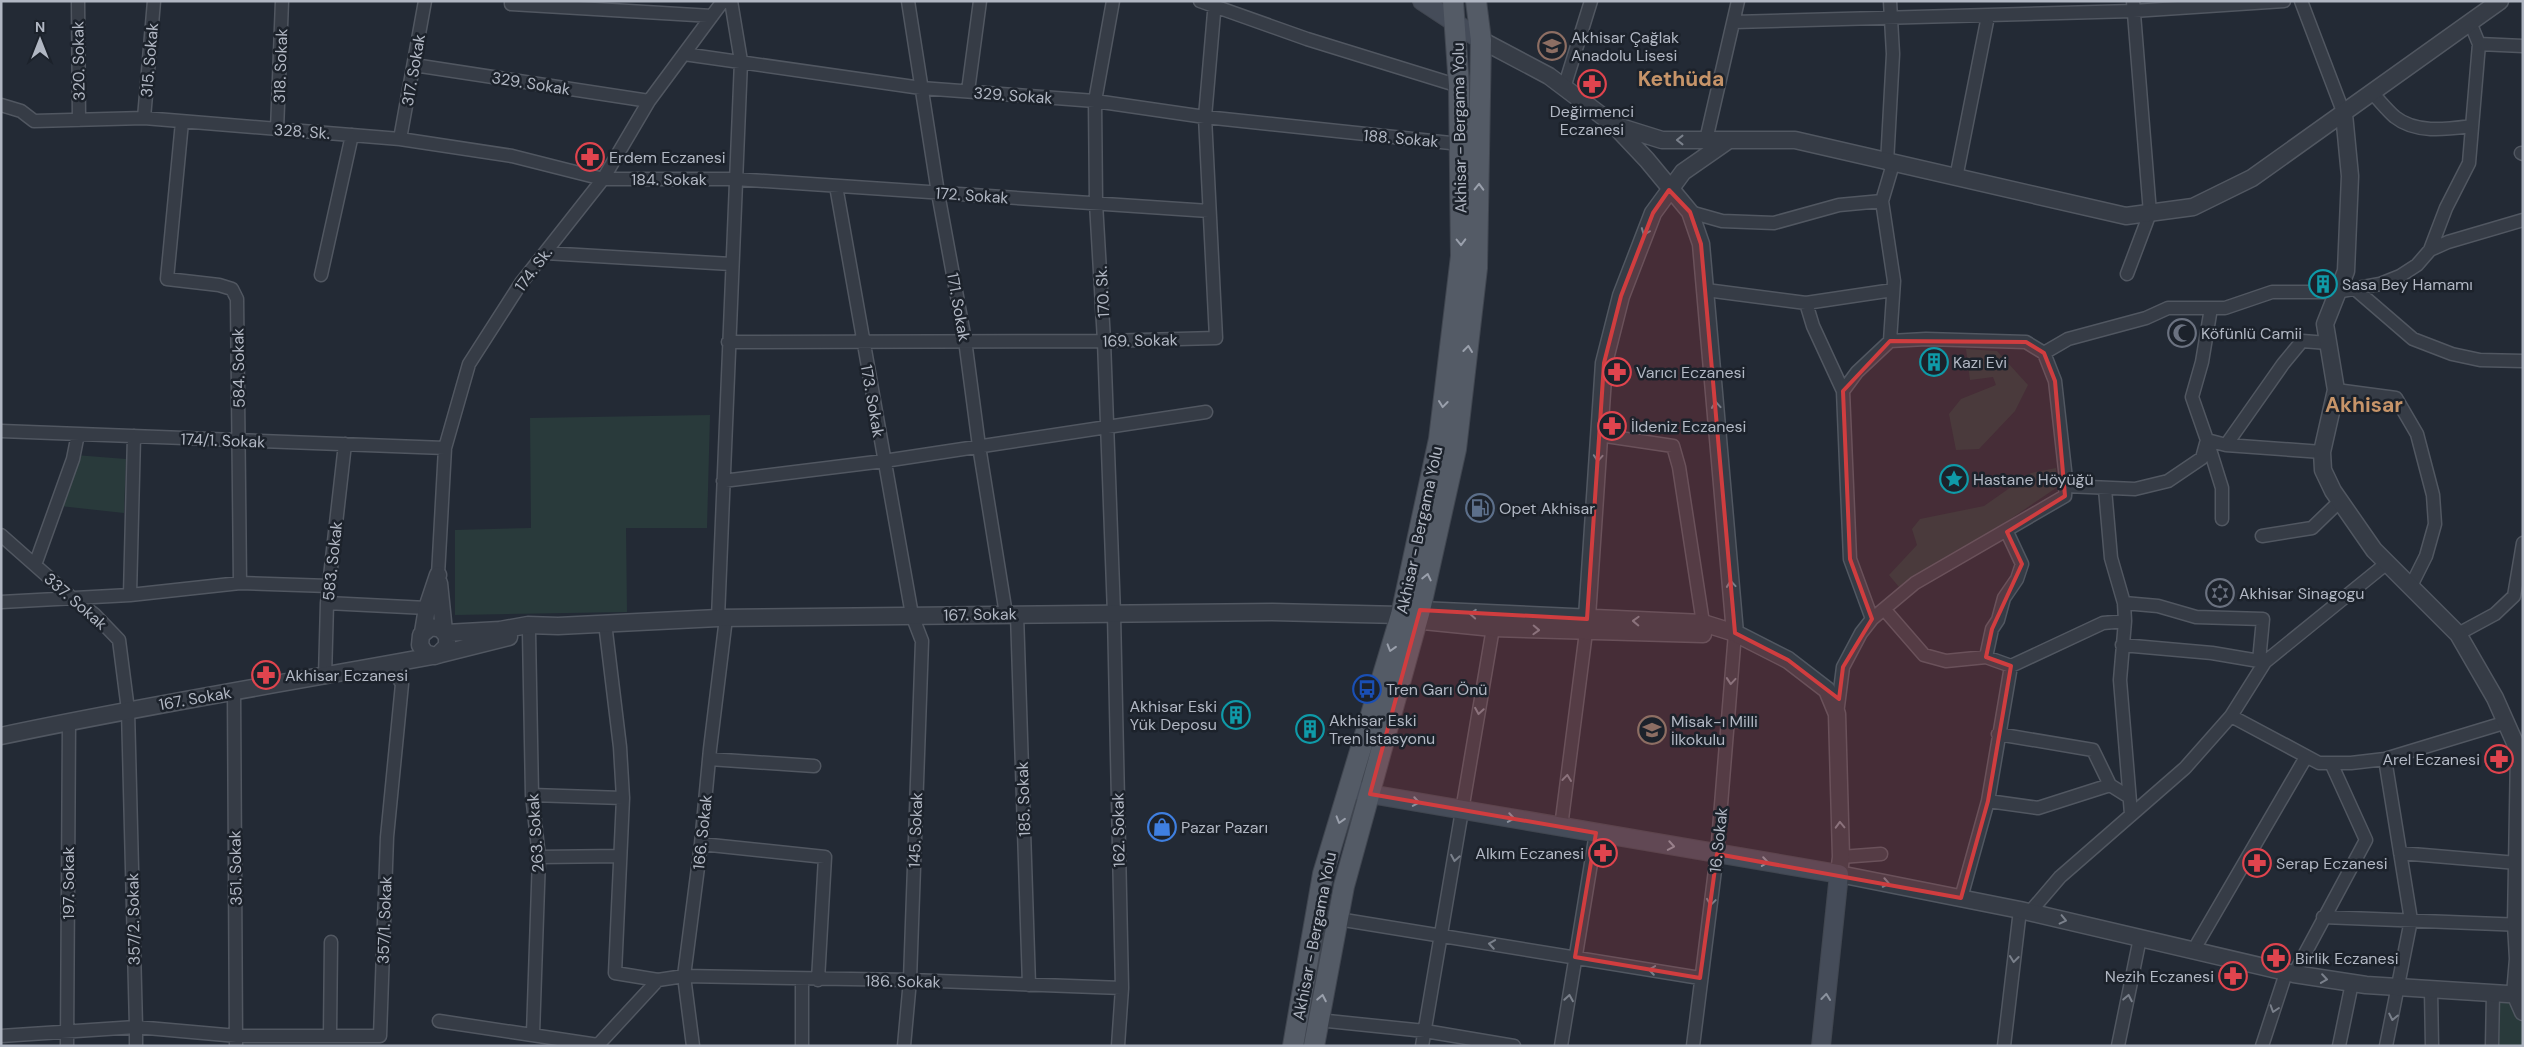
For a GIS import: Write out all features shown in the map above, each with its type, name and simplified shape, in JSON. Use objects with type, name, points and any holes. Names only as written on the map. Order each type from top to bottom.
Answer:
[{"type":"main road","points":[[1422,1],[1481,40]]},
{"type":"main road","name":"Akhisar - Bergama Yolu","points":[[1293,1046],[1324,874],[1350,788],[1413,616],[1461,256],[1459,86],[1453,1]]},
{"type":"main road","name":"Akhisar - Bergama Yolu","points":[[1314,1046],[1344,886],[1370,794],[1456,449],[1477,268],[1481,40],[1476,1]]},
{"type":"main road","points":[[1350,788],[1370,794],[1717,854],[1840,865],[1821,1046]]},
{"type":"street","name":"320. Sokak","points":[[78,1],[79,120]]},
{"type":"street","name":"315. Sokak","points":[[144,118],[154,1]]},
{"type":"street","name":"318. Sokak","points":[[277,130],[282,1]]},
{"type":"street","name":"317. Sokak","points":[[400,139],[426,1]]},
{"type":"street","points":[[511,1],[511,4],[610,5],[712,16]]},
{"type":"street","name":"174. Sk.","points":[[438,575],[445,448],[469,364],[521,284],[603,179],[649,101],[723,1]]},
{"type":"street","name":"166. Sokak","points":[[693,1046],[684,976],[701,844],[722,618],[723,481],[741,61],[731,1]]},
{"type":"street","name":"171. Sokak","points":[[908,1],[938,193],[965,340],[979,446],[1011,614]]},
{"type":"street","points":[[968,92],[980,1]]},
{"type":"street","name":"170. Sk.","points":[[1113,1],[1095,101],[1096,203],[1108,427],[1114,614]]},
{"type":"street","points":[[1200,1],[1214,3],[1307,39],[1459,86]]},
{"type":"street","points":[[1564,88],[1590,1]]},
{"type":"street","points":[[1706,140],[1738,1]]},
{"type":"street","points":[[1890,1],[1893,54],[1890,163],[1882,201],[1883,224],[1891,258],[1893,290],[1890,341]]},
{"type":"street","points":[[1734,22],[1988,16],[2133,6],[2284,1]]},
{"type":"street","points":[[2301,1],[2344,114],[2350,176],[2346,271],[2336,292],[2325,324],[2336,390],[2322,452],[2323,470],[2340,501],[2374,550],[2458,634],[2507,722],[2519,738],[2519,994],[2523,1012]]},
{"type":"street","points":[[1614,125],[1662,140],[1795,140],[2126,216],[2150,213],[2193,207],[2252,178],[2373,94],[2499,2]]},
{"type":"street","name":"169. Sokak","points":[[728,342],[1104,341],[1216,338],[1205,117],[1214,3]]},
{"type":"street","points":[[2127,274],[2150,213],[2133,6]]},
{"type":"street","points":[[1956,178],[1988,16]]},
{"type":"street","points":[[2044,353],[2068,338],[2146,318],[2168,308],[2225,308],[2272,292],[2336,292],[2355,289],[2380,284],[2400,276],[2417,264],[2430,250],[2446,208],[2469,164],[2478,44],[2470,22]]},
{"type":"street","points":[[1481,40],[1549,76],[1614,125],[1647,160],[1669,190],[1690,212],[1701,244],[1706,290],[1735,633]]},
{"type":"street","points":[[2478,44],[2523,46]]},
{"type":"street","name":"329. Sokak","points":[[684,54],[921,88],[1095,101],[1205,117],[1342,133]]},
{"type":"street","name":"329. Sokak","points":[[414,64],[649,101]]},
{"type":"street","points":[[2373,94],[2397,118],[2420,127],[2442,130],[2472,126]]},
{"type":"street","name":"328. Sk.","points":[[1,105],[21,111],[34,121],[144,118],[400,139],[512,156],[603,179]]},
{"type":"street","name":"584. Sokak","points":[[182,122],[167,279],[219,285],[232,289],[237,299],[240,583]]},
{"type":"street","name":"188. Sokak","points":[[1342,133],[1460,144]]},
{"type":"street","points":[[322,275],[352,135]]},
{"type":"street","points":[[1561,827],[1586,626],[1604,363],[1621,296],[1652,212],[1683,172],[1729,140]]},
{"type":"street","name":"184. Sokak","points":[[603,179],[735,179]]},
{"type":"street","name":"172. Sokak","points":[[735,179],[1209,210]]},
{"type":"street","name":"173. Sokak","points":[[836,186],[912,615]]},
{"type":"street","points":[[1690,212],[1722,221],[1774,223],[1840,205],[1882,201]]},
{"type":"street","points":[[2430,250],[2448,242],[2523,220]]},
{"type":"street","points":[[545,253],[731,264]]},
{"type":"street","points":[[2355,289],[2413,339],[2452,354],[2480,360],[2523,361]]},
{"type":"street","points":[[1706,290],[1806,303],[1893,290]]},
{"type":"street","points":[[1806,303],[1813,326],[1843,390],[1850,559],[1872,620]]},
{"type":"street","points":[[2211,308],[2202,362],[2192,397],[2222,488],[2222,518]]},
{"type":"street","points":[[1840,865],[1837,714],[1843,667],[1861,633],[1872,620],[1915,583],[2007,532],[2065,496],[2066,486],[2055,381],[2044,353],[2026,342],[1926,338],[1890,341],[1857,372],[1843,390]]},
{"type":"street","points":[[2226,445],[2283,364],[2302,341],[2328,343]]},
{"type":"street","points":[[2336,390],[2396,398],[2417,434],[2433,495],[2435,524],[2426,556],[2411,586]]},
{"type":"street","points":[[723,481],[884,460],[1206,412]]},
{"type":"street","name":"174/1. Sokak","points":[[1,431],[445,448]]},
{"type":"street","points":[[35,565],[73,459],[78,434]]},
{"type":"street","points":[[1599,435],[1673,446],[1679,467],[1702,623]]},
{"type":"street","points":[[130,595],[134,436]]},
{"type":"street","points":[[2207,440],[2226,445],[2322,452]]},
{"type":"street","points":[[2066,486],[2135,489],[2168,481],[2202,458],[2207,440]]},
{"type":"street","name":"583. Sokak","points":[[325,677],[327,603],[345,444]]},
{"type":"street","points":[[2106,489],[2108,544],[2124,603],[2125,621],[2120,680],[2130,814]]},
{"type":"street","points":[[2262,536],[2312,528],[2340,501]]},
{"type":"street","points":[[1986,657],[1992,629],[1998,620],[2004,598],[2018,579],[2022,564],[2007,532]]},
{"type":"street","name":"337. Sokak","points":[[1,535],[71,597],[94,614],[119,640],[128,710]]},
{"type":"street","points":[[2458,634],[2495,614],[2518,598],[2523,542]]},
{"type":"street","points":[[2004,1046],[2025,911],[2130,814],[2185,768],[2231,716],[2262,661],[2387,563]]},
{"type":"street","points":[[438,575],[448,646],[438,655],[425,653],[421,637],[427,608],[438,575]]},
{"type":"street","points":[[1,602],[130,595],[240,583],[329,586]]},
{"type":"street","points":[[327,603],[427,608]]},
{"type":"street","points":[[2124,603],[2158,606],[2196,618],[2263,619],[2262,661]]},
{"type":"street","points":[[1884,610],[1924,655],[1946,661],[1986,657],[2011,666],[2103,623],[2125,621]]},
{"type":"street","name":"167. Sokak","points":[[1,736],[128,710],[390,665],[558,626],[722,618],[912,615],[1272,612],[1413,616]]},
{"type":"street","name":"185. Sokak","points":[[1011,614],[1029,985]]},
{"type":"street","name":"162. Sokak","points":[[1114,614],[1122,988],[1118,1046]]},
{"type":"street","name":"145. Sokak","points":[[904,1046],[910,980],[922,641],[912,615]]},
{"type":"street","points":[[1413,616],[1735,633]]},
{"type":"street","points":[[1413,616],[1493,628],[1702,623],[1735,633],[1788,660],[1826,690],[1837,714]]},
{"type":"street","points":[[539,857],[620,856],[623,798],[620,747],[605,623]]},
{"type":"street","points":[[390,665],[408,654],[431,627],[445,632],[500,630],[528,625],[558,626]]},
{"type":"street","points":[[1422,1046],[1493,628]]},
{"type":"street","name":"263. Sokak","points":[[529,632],[532,795],[539,857],[533,1034]]},
{"type":"street","name":"16. Sokak","points":[[1693,1046],[1717,854],[1735,633]]},
{"type":"street","points":[[2122,645],[2212,653],[2262,661]]},
{"type":"street","name":"357/1. Sokak","points":[[236,1041],[380,1036],[387,837],[402,684],[390,665]]},
{"type":"street","points":[[1961,898],[1988,802],[2011,666]]},
{"type":"street","name":"351. Sokak","points":[[234,691],[236,1041]]},
{"type":"street","name":"357/2. Sokak","points":[[128,710],[136,1046]]},
{"type":"street","points":[[2231,716],[2319,763],[2385,759],[2507,722]]},
{"type":"street","name":"197. Sokak","points":[[67,1046],[69,721]]},
{"type":"street","points":[[1998,734],[2094,750],[2110,785],[2129,797]]},
{"type":"street","points":[[2194,951],[2306,757]]},
{"type":"street","points":[[709,759],[814,766]]},
{"type":"street","points":[[2385,759],[2411,920],[2386,1046]]},
{"type":"street","points":[[2262,1046],[2290,973],[2366,840],[2332,763]]},
{"type":"street","points":[[1988,802],[2038,808],[2110,785]]},
{"type":"street","points":[[532,795],[623,798]]},
{"type":"street","points":[[1561,1046],[1596,833]]},
{"type":"street","points":[[701,844],[825,856],[818,980]]},
{"type":"street","points":[[2400,852],[2519,858]]},
{"type":"street","points":[[1840,865],[1881,854]]},
{"type":"street","name":"186. Sokak","points":[[620,856],[615,973],[658,980],[684,976],[818,980],[910,980],[1122,988]]},
{"type":"street","points":[[1840,865],[1961,898],[2025,911],[2290,973],[2399,988],[2519,994]]},
{"type":"street","points":[[2323,917],[2520,924]]},
{"type":"street","points":[[1338,918],[1700,978]]},
{"type":"street","points":[[2118,1046],[2140,938]]},
{"type":"street","points":[[331,942],[335,1039]]},
{"type":"street","points":[[802,979],[802,1046]]},
{"type":"street","points":[[439,1021],[533,1034],[598,1046],[658,980]]},
{"type":"street","points":[[2339,1046],[2352,983]]},
{"type":"street","points":[[2430,990],[2432,1046]]},
{"type":"street","points":[[2492,1046],[2493,993]]},
{"type":"street","points":[[1318,1020],[1425,1031],[1514,1046]]},
{"type":"street","points":[[1,1036],[136,1027],[236,1041]]},
{"type":"highlighted area","points":[[1669,190],[1690,212],[1701,244],[1735,633],[1788,660],[1839,699],[1843,667],[1872,619],[1850,559],[1843,391],[1890,341],[2026,342],[2044,353],[2055,381],[2065,496],[2007,532],[2022,564],[1992,629],[1986,657],[2011,666],[1988,801],[1961,898],[1717,854],[1700,978],[1575,957],[1596,833],[1370,794],[1420,610],[1587,619],[1604,363],[1621,296],[1653,213]]},
{"type":"shaded area","points":[[1966,349],[1997,351],[2028,385],[2015,411],[1979,449],[1956,450],[1949,414],[1961,399],[1996,385],[1993,377],[1970,380]]},
{"type":"shaded area","points":[[710,415],[707,528],[626,528],[627,612],[455,615],[455,530],[531,528],[530,418]]},
{"type":"shaded area","points":[[75,455],[126,459],[124,513],[60,506]]},
{"type":"shaded area","points":[[2056,468],[2056,488],[1972,545],[1899,587],[1889,575],[1917,545],[1912,529],[1920,519],[1984,506],[2031,473]]},
{"type":"shaded area","points":[[2499,1002],[2512,1002],[2523,1025],[2523,1046],[2499,1046]]},
{"type":"place","name":"Akhisar Çağlak Anadolu Lisesi","points":[[1552,46]]},
{"type":"place","name":"Değirmenci Eczanesi","points":[[1592,84]]},
{"type":"place","name":"Erdem Eczanesi","points":[[590,157]]},
{"type":"place","name":"Sasa Bey Hamamı","points":[[2323,284]]},
{"type":"place","name":"Köfünlü Camii","points":[[2182,333]]},
{"type":"place","name":"Kazı Evi","points":[[1934,362]]},
{"type":"place","name":"Varıcı Eczanesi","points":[[1617,372]]},
{"type":"place","name":"İldeniz Eczanesi","points":[[1612,426]]},
{"type":"place","name":"Hastane Höyüğü","points":[[1954,479]]},
{"type":"place","name":"Opet Akhisar","points":[[1480,508]]},
{"type":"place","name":"Akhisar Sinagogu","points":[[2220,593]]},
{"type":"place","name":"Akhisar Eczanesi","points":[[266,675]]},
{"type":"place","name":"Tren Garı Önü","points":[[1367,689]]},
{"type":"place","name":"Akhisar Eski Yük Deposu","points":[[1236,715]]},
{"type":"place","name":"Akhisar Eski Tren İstasyonu","points":[[1310,729]]},
{"type":"place","name":"Misak-ı Milli İlkokulu","points":[[1652,730]]},
{"type":"place","name":"Arel Eczanesi","points":[[2499,759]]},
{"type":"place","name":"Pazar Pazarı","points":[[1162,827]]},
{"type":"place","name":"Alkım Eczanesi","points":[[1603,853]]},
{"type":"place","name":"Serap Eczanesi","points":[[2257,863]]},
{"type":"place","name":"Birlik Eczanesi","points":[[2276,958]]},
{"type":"place","name":"Nezih Eczanesi","points":[[2233,976]]},
{"type":"district","name":"Kethüda","points":[[1681,79]]},
{"type":"district","name":"Akhisar","points":[[2364,405]]}]
